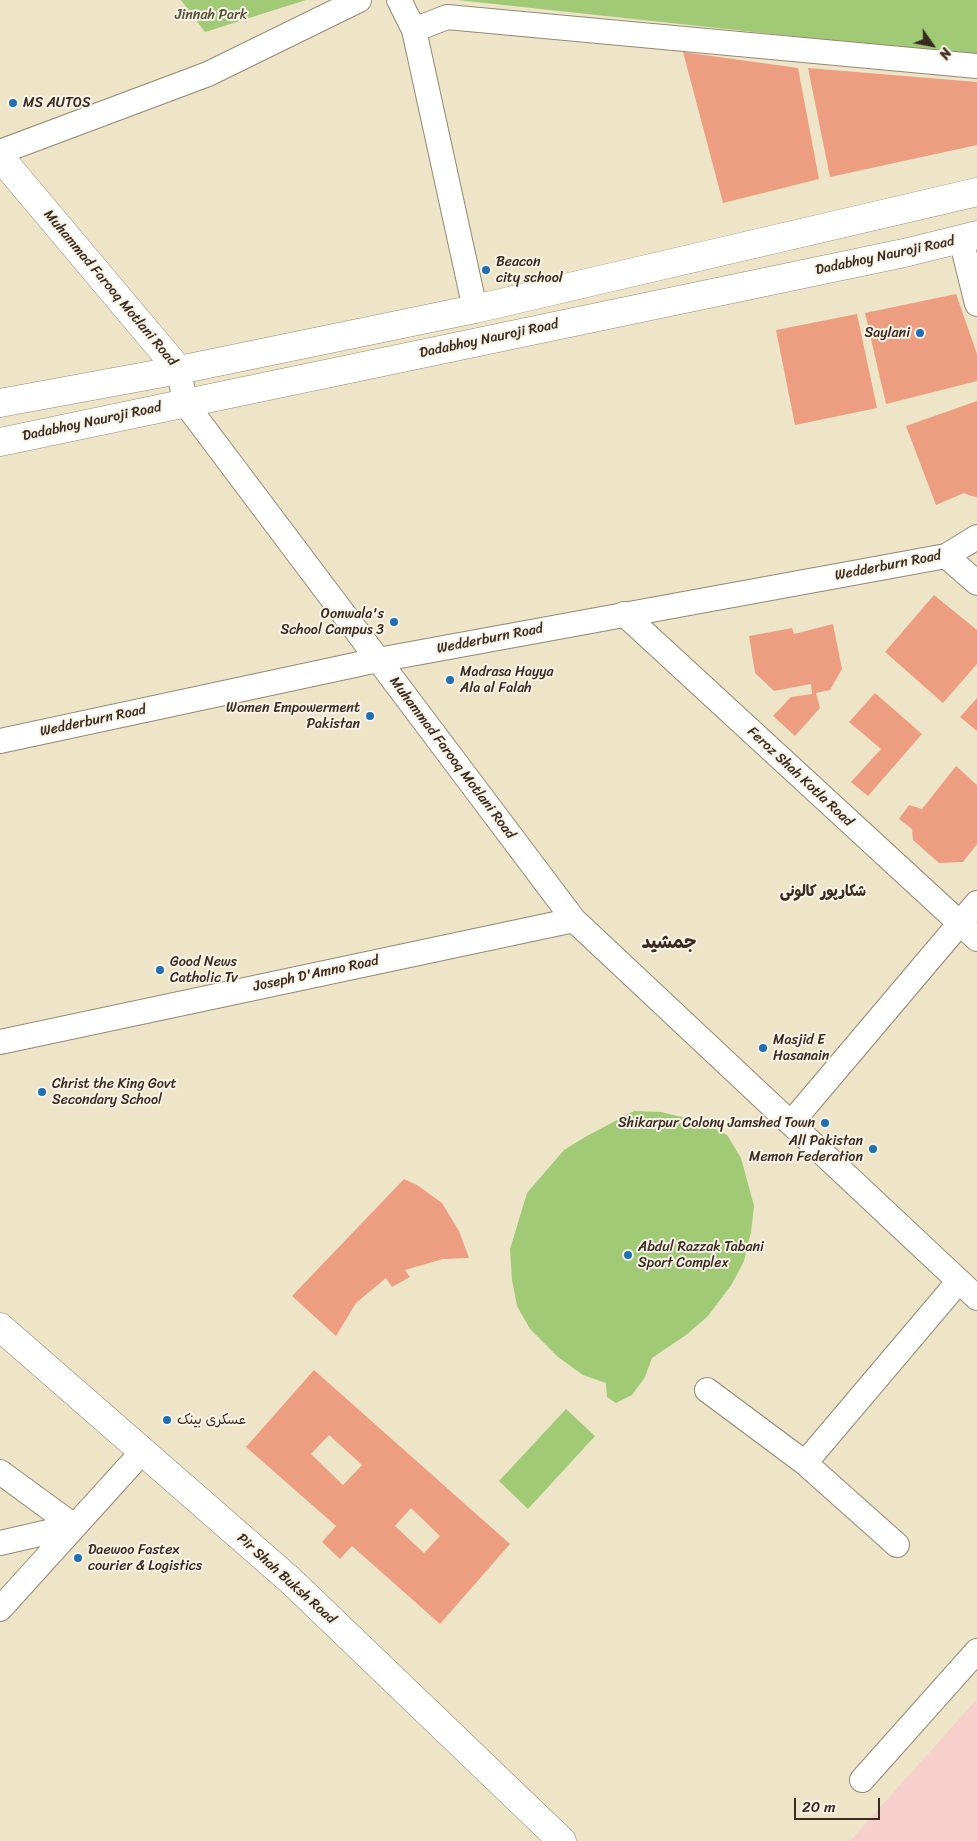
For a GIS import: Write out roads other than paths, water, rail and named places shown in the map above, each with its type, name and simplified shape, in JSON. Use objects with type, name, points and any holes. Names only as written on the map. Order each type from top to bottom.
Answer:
[{"type":"main road","name":"Muhammad Farooq Motlani Road","points":[[0,157],[179,370]]},
{"type":"main road","points":[[0,403],[179,370],[475,309],[977,192]]},
{"type":"main road","name":"Dadabhoy Nauroji Road","points":[[0,442],[969,237]]},
{"type":"main road","name":"Pir Shah Buksh Road","points":[[0,1327],[290,1580],[562,1841]]},
{"type":"street","points":[[0,152],[208,74],[359,0]]},
{"type":"street","points":[[399,0],[414,30],[475,309]]},
{"type":"street","points":[[414,30],[447,17],[977,66]]},
{"type":"street","points":[[969,237],[977,304]]},
{"type":"street","name":"Muhammad Farooq Motlani Road","points":[[179,370],[185,403],[574,920],[977,1298]]},
{"type":"street","name":"Wedderburn Road","points":[[0,741],[378,660],[946,556],[977,537]]},
{"type":"street","points":[[946,556],[977,583]]},
{"type":"street","name":"Feroz Shah Kotla Road","points":[[624,614],[968,931]]},
{"type":"street","points":[[791,1123],[968,931],[977,903]]},
{"type":"street","name":"Joseph D'Amno Road","points":[[0,1042],[574,920]]},
{"type":"street","points":[[805,1463],[959,1281]]},
{"type":"street","points":[[707,1390],[805,1463],[897,1545]]},
{"type":"street","points":[[0,1610],[74,1526],[143,1452]]},
{"type":"street","points":[[9,1477],[74,1526]]},
{"type":"street","points":[[0,1543],[74,1526]]},
{"type":"street","points":[[862,1780],[977,1651]]},
{"type":"place","name":"MS AUTOS","points":[[13,103]]},
{"type":"place","name":"Beacon city school","points":[[486,270]]},
{"type":"place","name":"Saylani","points":[[920,333]]},
{"type":"place","name":"Oonwala's School Campus 3","points":[[394,622]]},
{"type":"place","name":"Madrasa Hayya Ala al Falah","points":[[450,680]]},
{"type":"place","name":"Women Empowerment Pakistan","points":[[370,716]]},
{"type":"place","name":"Good News Catholic Tv","points":[[160,970]]},
{"type":"place","name":"Masjid E Hasanain","points":[[763,1048]]},
{"type":"place","name":"Christ the King Govt Secondary School","points":[[42,1092]]},
{"type":"place","name":"Shikarpur Colony Jamshed Town","points":[[825,1123]]},
{"type":"place","name":"All Pakistan Memon Federation","points":[[873,1149]]},
{"type":"place","name":"Abdul Razzak Tabani Sport Complex","points":[[628,1255]]},
{"type":"place","name":"عسکری بینک","points":[[167,1420]]},
{"type":"place","name":"Daewoo Fastex courier & Logistics","points":[[78,1558]]},
{"type":"district","name":"شکارپور کالونی","points":[[823,892]]},
{"type":"district","name":"جمشید","points":[[669,943]]},
{"type":"park label","name":"Jinnah Park","points":[[211,15]]}]
